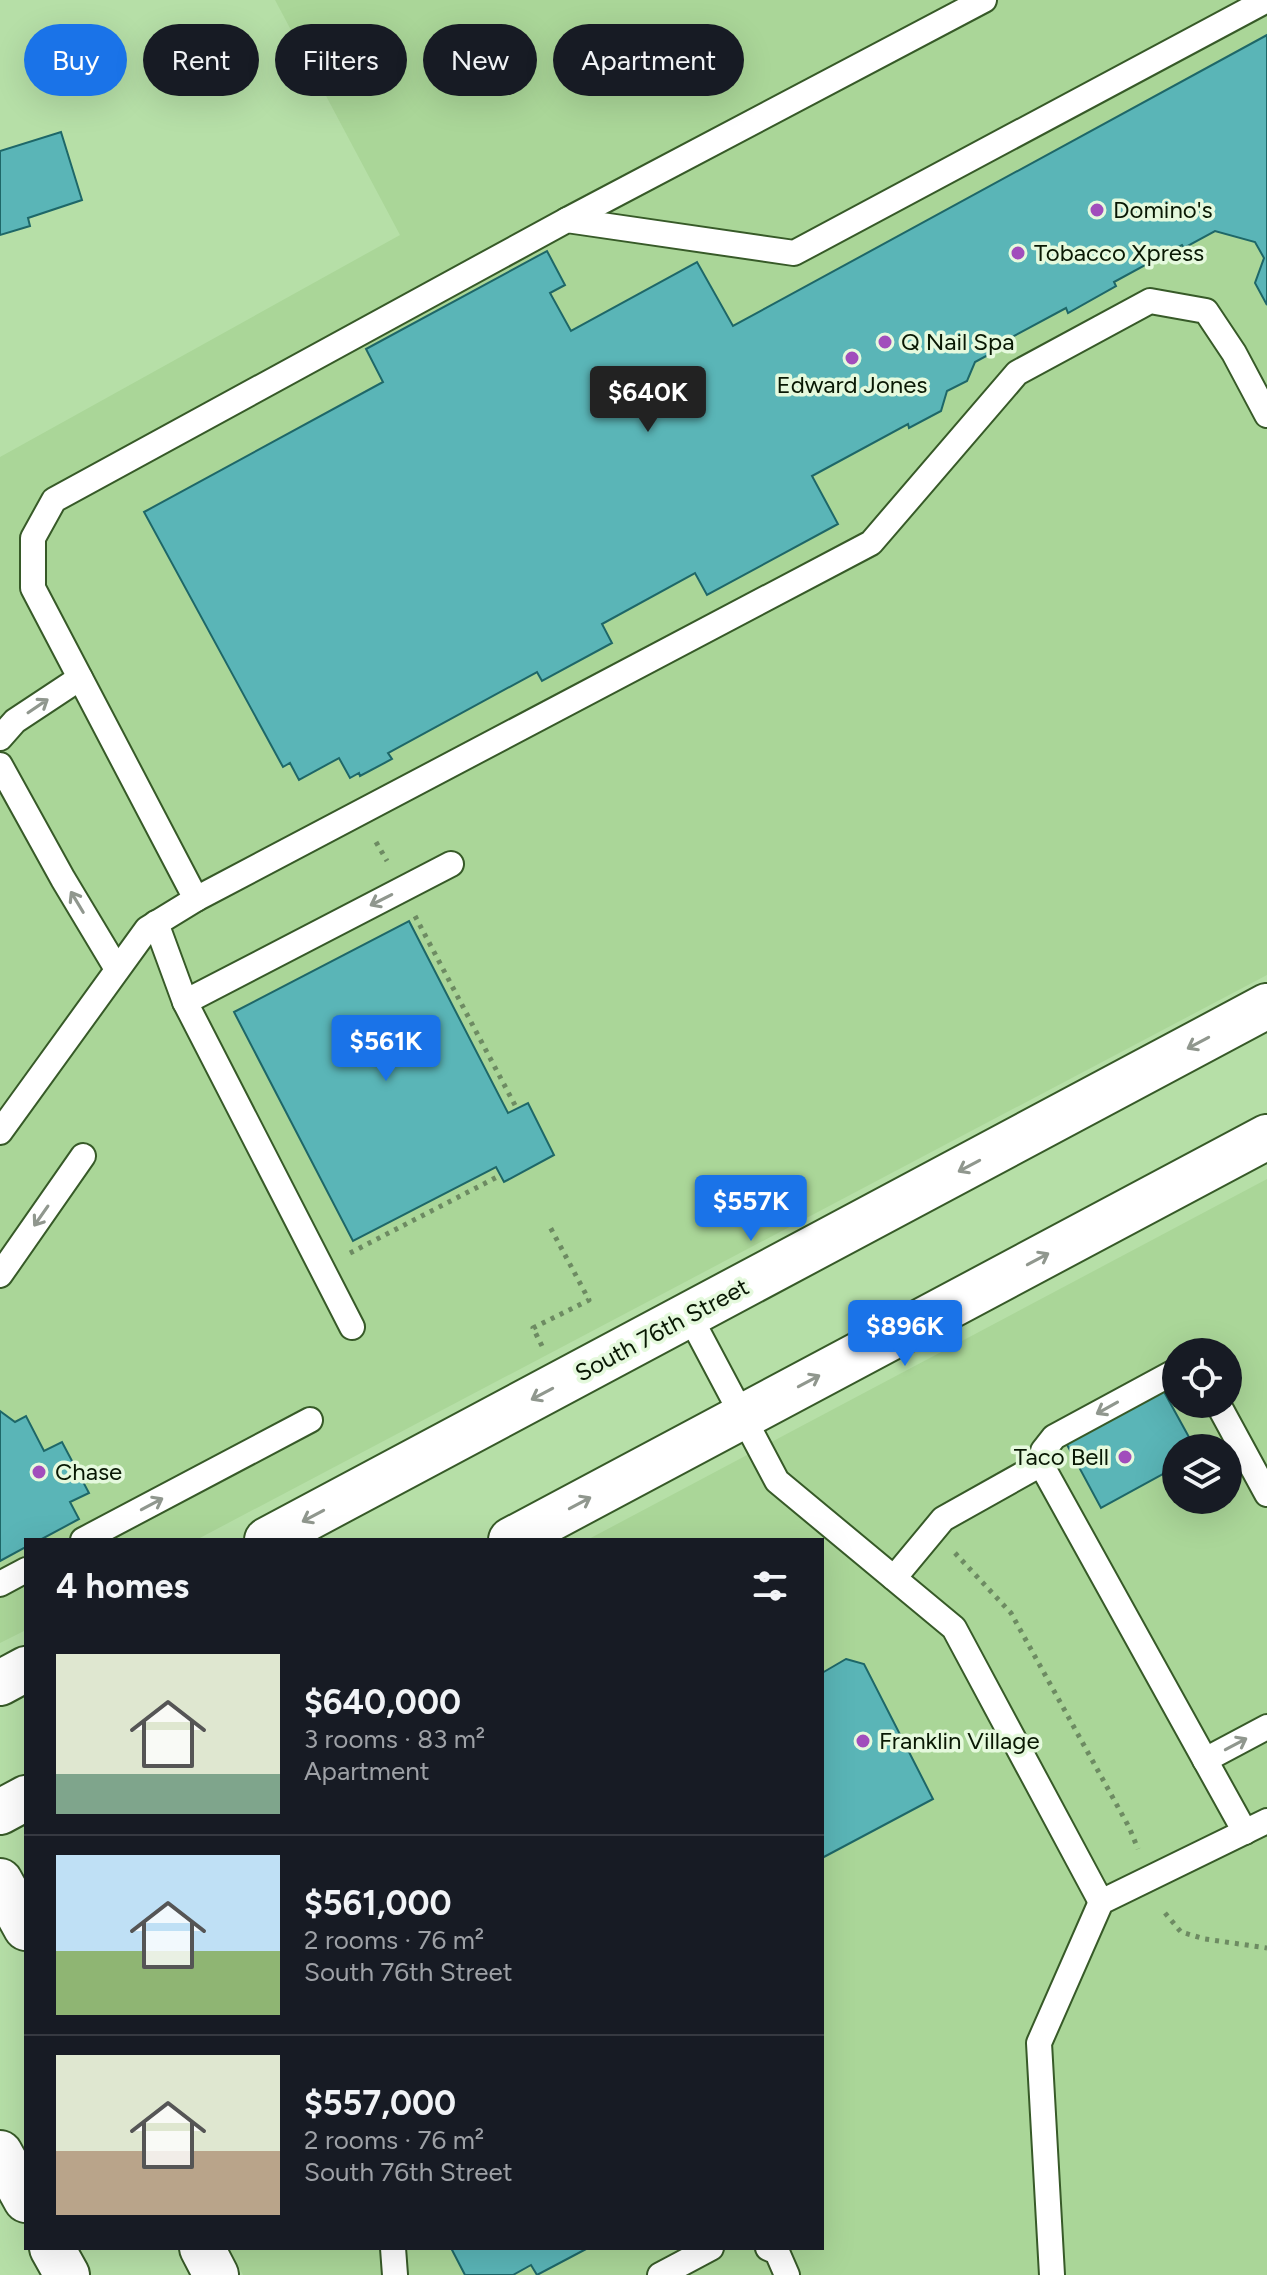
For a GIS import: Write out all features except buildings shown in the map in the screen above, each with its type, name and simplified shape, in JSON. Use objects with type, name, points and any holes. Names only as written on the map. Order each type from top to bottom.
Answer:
[{"type":"main road","name":"South 76th Street","points":[[271,1538],[1267,1006]]},
{"type":"main road","points":[[515,1538],[1267,1137]]},
{"type":"main road","points":[[0,1683],[24,1670]]},
{"type":"main road","points":[[0,1812],[24,1799]]},
{"type":"main road","points":[[0,1881],[24,1924]]},
{"type":"main road","points":[[53,2250],[67,2275]]},
{"type":"main road","points":[[203,2250],[216,2275]]},
{"type":"lane","points":[[196,899],[33,588],[33,538],[54,500],[567,220],[984,0]]},
{"type":"lane","points":[[567,220],[794,253],[1267,0]]},
{"type":"lane","points":[[0,1132],[147,929],[196,899],[871,543],[1017,373],[1150,301],[1206,311],[1234,353],[1267,415]]},
{"type":"lane","points":[[0,738],[15,721],[80,678]]},
{"type":"lane","points":[[0,765],[117,969]]},
{"type":"lane","points":[[185,1002],[451,864]]},
{"type":"lane","points":[[156,923],[185,1002],[352,1327]]},
{"type":"lane","points":[[0,1275],[83,1156]]},
{"type":"lane","points":[[689,1315],[777,1481],[954,1628],[1101,1902]]},
{"type":"lane","points":[[1162,1379],[1054,1437],[1043,1451],[1041,1464],[1245,1832]]},
{"type":"lane","points":[[1226,1418],[1267,1494]]},
{"type":"lane","points":[[87,1538],[310,1420]]},
{"type":"lane","points":[[894,1578],[943,1519],[1041,1464]]},
{"type":"lane","points":[[0,1584],[24,1571]]},
{"type":"lane","points":[[1205,1760],[1267,1727]]},
{"type":"lane","points":[[1052,2275],[1039,2043],[1101,1902],[1267,1821]]},
{"type":"lane","points":[[393,2250],[395,2275]]},
{"type":"lane","points":[[660,2275],[707,2250]]},
{"type":"lane","points":[[774,2250],[787,2275]]},
{"type":"path","points":[[361,812],[517,1109]]},
{"type":"path","points":[[321,1268],[501,1175]]},
{"type":"path","points":[[543,1347],[533,1328],[589,1300],[549,1225]]},
{"type":"path","points":[[949,1546],[1011,1613],[1129,1827],[1139,1853]]},
{"type":"path","points":[[1165,1913],[1181,1932],[1205,1939],[1267,1948]]},
{"type":"shaded area","points":[[275,0],[1267,0],[1267,975],[200,1538],[24,1538],[24,1631],[0,1643],[0,457],[400,235],[326,96],[407,96],[407,24],[288,24]]},
{"type":"shaded area","points":[[1267,1179],[1267,2275],[243,2275],[229,2250],[824,2250],[824,1538],[591,1538]]},
{"type":"place","name":"Domino's","points":[[1097,210]]},
{"type":"place","name":"Tobacco Xpress","points":[[1018,253]]},
{"type":"place","name":"Q Nail Spa","points":[[885,342]]},
{"type":"place","name":"Edward Jones","points":[[852,358]]},
{"type":"place","name":"Taco Bell","points":[[1125,1457]]},
{"type":"place","name":"Chase","points":[[39,1472]]},
{"type":"place","name":"Franklin Village","points":[[863,1741]]}]
